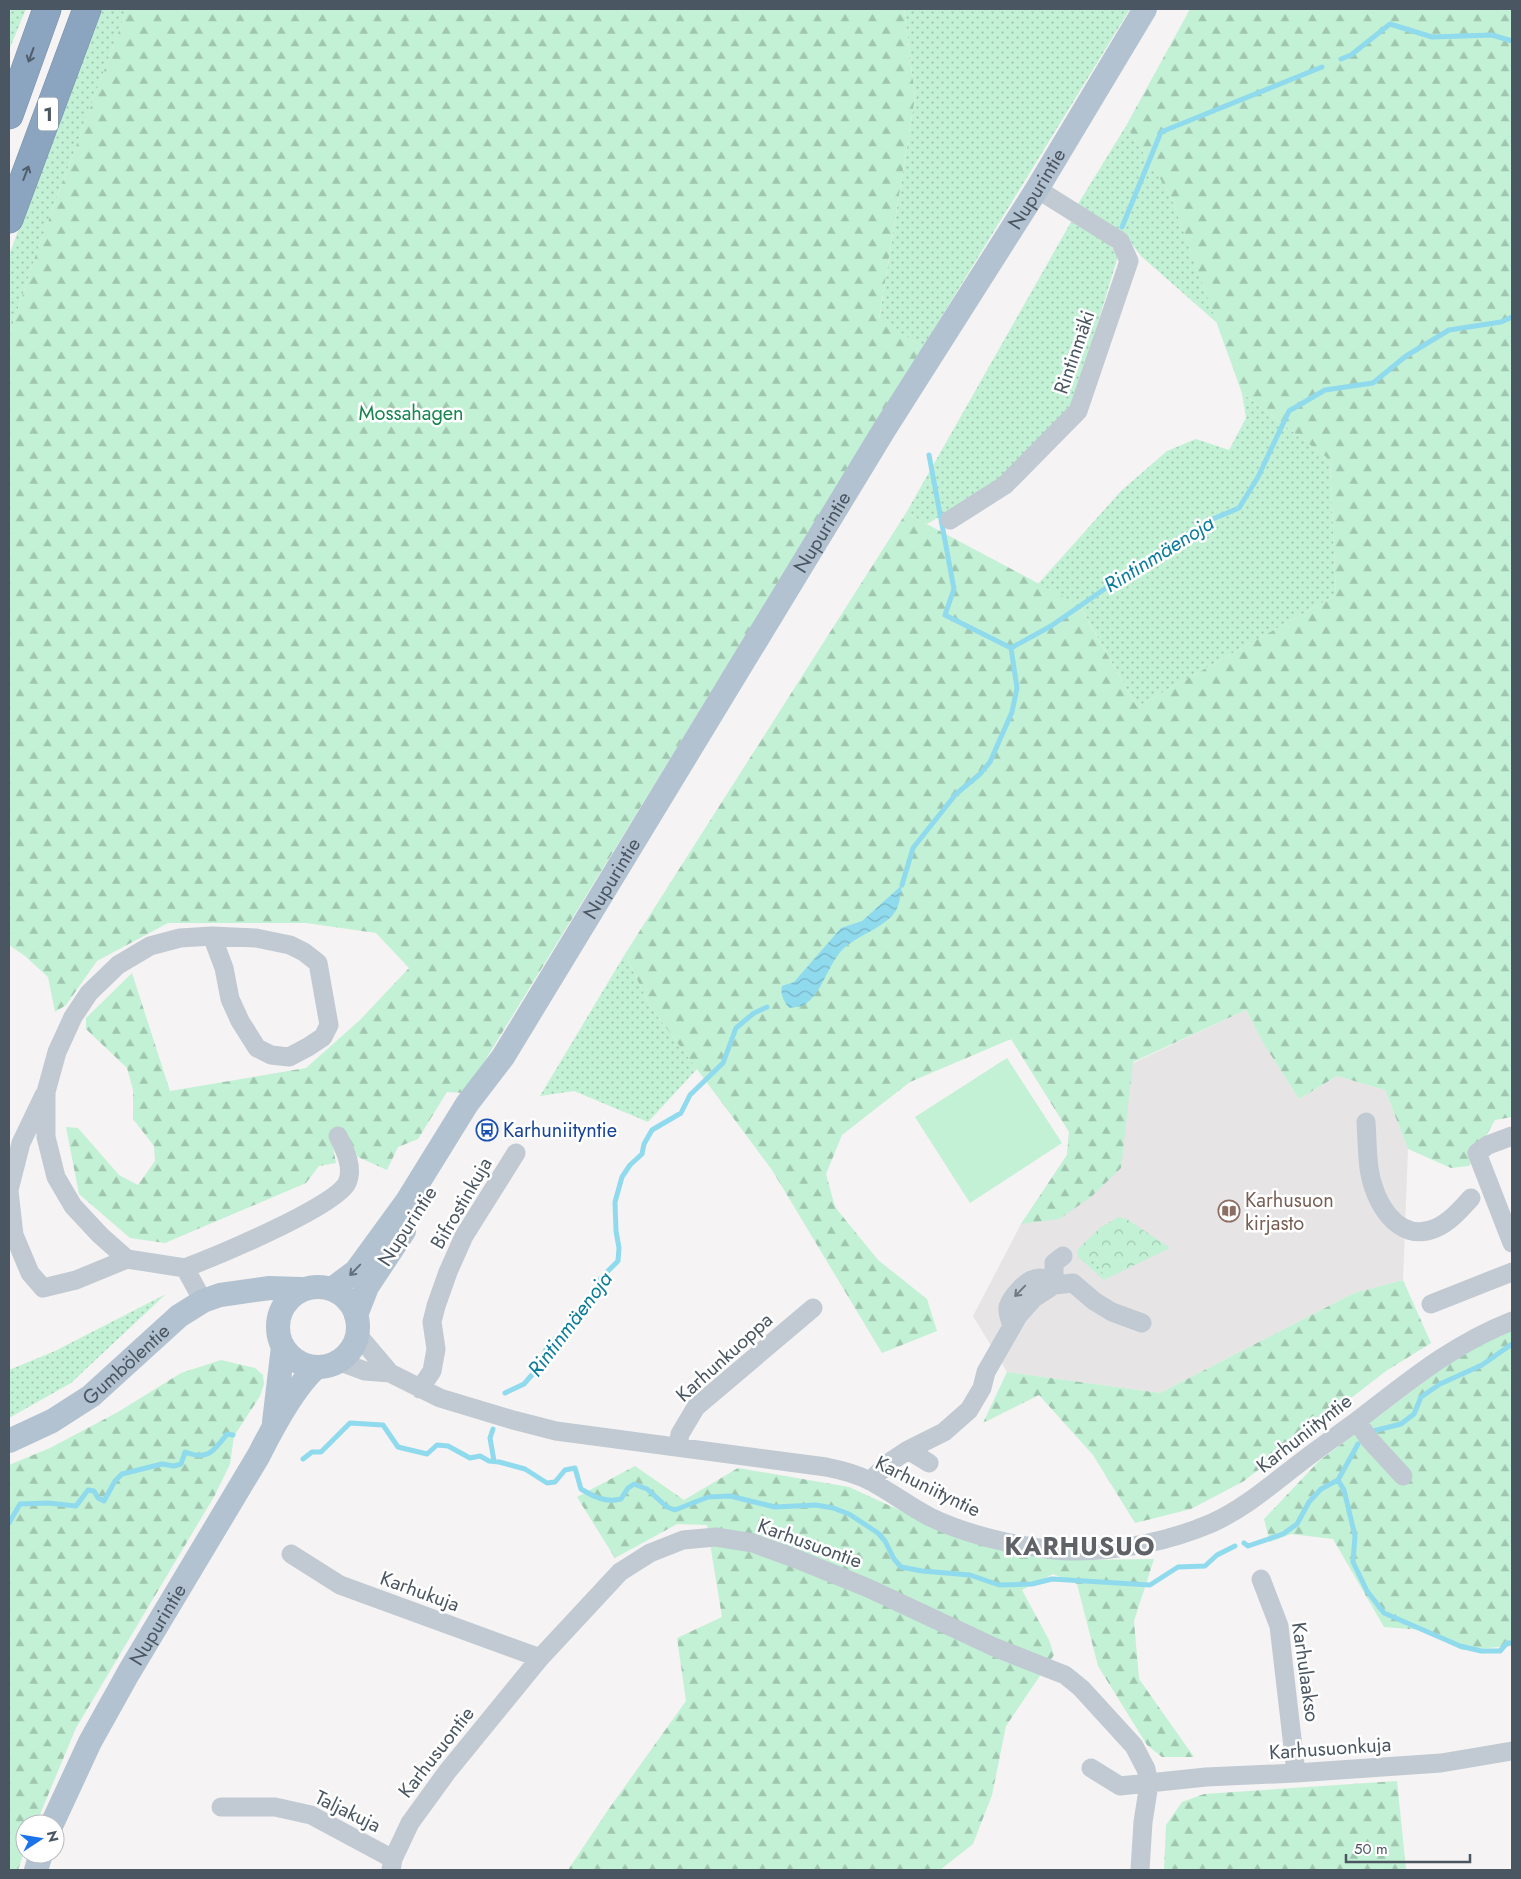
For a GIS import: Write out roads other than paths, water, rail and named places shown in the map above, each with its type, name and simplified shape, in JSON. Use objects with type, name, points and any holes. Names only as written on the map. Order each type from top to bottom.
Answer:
[{"type":"highway","name":"1","points":[[9,115],[47,9]]},
{"type":"highway","name":"1","points":[[9,219],[88,9]]},
{"type":"main road","name":"Nupurintie","points":[[332,1289],[356,1271],[407,1201],[467,1104],[503,1058],[884,430],[1037,189],[1145,9]]},
{"type":"main road","name":"Nupurintie","points":[[357,1325],[366,1286],[420,1208],[480,1110],[503,1058]]},
{"type":"main road","points":[[322,1286],[332,1289],[347,1300],[357,1325],[354,1345],[347,1354],[328,1364],[304,1364],[292,1358],[283,1347],[278,1334],[278,1321],[282,1308],[290,1297],[302,1289],[322,1286]]},
{"type":"main road","name":"Gumbölentie","points":[[9,1441],[52,1421],[91,1396],[178,1316],[203,1301],[220,1296],[270,1288],[302,1289]]},
{"type":"main road","points":[[243,1293],[278,1321]]},
{"type":"main road","name":"Nupurintie","points":[[273,1428],[283,1347]]},
{"type":"main road","name":"Nupurintie","points":[[57,1814],[90,1742],[129,1672],[259,1455],[273,1428],[308,1375],[328,1364]]},
{"type":"street","name":"Rintinmäki","points":[[950,520],[1005,485],[1078,411],[1129,261],[1120,241],[1037,189]]},
{"type":"street","points":[[127,1258],[76,1280],[43,1288],[30,1273],[14,1235],[9,1190],[21,1143],[46,1092],[56,1052],[73,1017],[89,992],[118,965],[150,946],[180,938],[212,936],[256,938],[290,945],[304,952],[318,963],[329,1025],[323,1037],[289,1057],[271,1055],[257,1048],[240,1021],[230,999],[224,968],[212,936]]},
{"type":"street","points":[[46,1092],[46,1137],[56,1177],[73,1206],[100,1235],[127,1258],[185,1268],[262,1235],[339,1194],[348,1182],[350,1170],[338,1136]]},
{"type":"street","points":[[1366,1122],[1369,1170],[1380,1203],[1388,1217],[1401,1227],[1416,1232],[1435,1228],[1458,1211],[1471,1198]]},
{"type":"street","points":[[1512,1136],[1488,1145],[1477,1153],[1512,1243]]},
{"type":"street","name":"Bifrostinkuja","points":[[420,1389],[432,1370],[436,1348],[432,1322],[448,1272],[464,1236],[516,1153]]},
{"type":"street","points":[[1054,1285],[1054,1263],[1063,1256]]},
{"type":"street","points":[[185,1268],[203,1301]]},
{"type":"street","points":[[1431,1304],[1512,1272]]},
{"type":"street","points":[[870,1481],[890,1462],[908,1450],[944,1432],[969,1410],[982,1388],[986,1372],[1018,1316],[1034,1298],[1054,1285],[1073,1283],[1094,1302],[1112,1312],[1142,1323]]},
{"type":"street","name":"Karhunkuoppa","points":[[678,1446],[683,1428],[696,1407],[813,1308]]},
{"type":"street","name":"Karhuniityntie","points":[[328,1364],[390,1374],[420,1389],[472,1408],[556,1431],[678,1446],[843,1471],[870,1481],[930,1516],[969,1533],[1014,1544],[1075,1552],[1135,1545],[1173,1537],[1211,1523],[1236,1510],[1262,1494],[1302,1461],[1426,1367],[1454,1349],[1512,1321]]},
{"type":"street","name":"Karhuniityntie","points":[[357,1325],[390,1374]]},
{"type":"street","points":[[1356,1421],[1369,1439],[1403,1476]]},
{"type":"street","points":[[908,1450],[928,1463]]},
{"type":"street","name":"Karhusuontie","points":[[392,1865],[410,1823],[447,1772],[540,1658],[620,1572],[650,1552],[683,1540],[716,1537],[753,1544],[794,1558],[868,1588],[994,1647],[1065,1675],[1081,1688],[1134,1746],[1146,1769],[1149,1784],[1143,1822],[1140,1870]]},
{"type":"street","name":"Karhukuja","points":[[291,1554],[340,1585],[540,1658]]},
{"type":"street","name":"Karhulaakso","points":[[1261,1579],[1280,1626],[1296,1773]]},
{"type":"street","name":"Karhusuonkuja","points":[[1091,1768],[1120,1786],[1206,1777],[1441,1763],[1512,1751]]},
{"type":"street","name":"Taljakuja","points":[[221,1806],[275,1806],[311,1815],[392,1865]]},
{"type":"water","points":[[902,885],[898,906],[894,914],[886,922],[843,949],[816,994],[810,1000],[802,1006],[789,1008],[782,995],[782,986],[794,982],[841,928],[862,921]]},
{"type":"waterway","points":[[1341,59],[1351,55],[1390,24],[1432,37],[1492,35],[1512,41]]},
{"type":"waterway","points":[[1122,227],[1161,132],[1322,67]]},
{"type":"waterway","name":"Rintinmäenoja","points":[[1011,648],[1051,626],[1142,563],[1208,521],[1239,508],[1258,477],[1289,411],[1325,390],[1373,383],[1406,356],[1449,330],[1501,322],[1512,317]]},
{"type":"waterway","points":[[929,455],[954,589],[945,615],[1011,648]]},
{"type":"waterway","name":"Rintinmäenoja","points":[[902,885],[913,848],[956,794],[980,774],[990,762],[1012,712],[1017,688],[1011,648]]},
{"type":"waterway","name":"Rintinmäenoja","points":[[505,1393],[524,1384],[538,1368],[547,1347],[584,1311],[597,1293],[601,1278],[618,1261],[619,1248],[616,1231],[615,1202],[622,1177],[630,1165],[642,1154],[644,1144],[652,1130],[681,1113],[690,1095],[723,1063],[736,1028],[754,1013],[767,1007]]},
{"type":"waterway","points":[[1373,1431],[1401,1424],[1414,1414],[1421,1397],[1440,1384],[1482,1365],[1512,1344]]},
{"type":"waterway","points":[[303,1459],[312,1452],[321,1452],[350,1423],[383,1425],[398,1447],[427,1454],[437,1445],[448,1446],[470,1458],[480,1456],[489,1461],[525,1469],[547,1483],[555,1482],[565,1470],[575,1468],[581,1489],[606,1500],[621,1499],[628,1488],[634,1484],[647,1489],[667,1507],[675,1510],[708,1497],[730,1496],[775,1507],[816,1505],[833,1508],[849,1514],[878,1533],[901,1567],[922,1571],[970,1575],[999,1585],[1032,1584],[1052,1579],[1150,1585],[1178,1567],[1205,1566],[1217,1555],[1235,1546]]},
{"type":"waterway","name":"Rintinmäenoja","points":[[493,1429],[490,1438],[494,1461]]},
{"type":"waterway","points":[[9,1523],[20,1504],[48,1503],[76,1506],[88,1490],[94,1491],[98,1498],[104,1501],[115,1481],[122,1474],[162,1464],[174,1466],[181,1464],[185,1452],[193,1455],[205,1455],[214,1450],[227,1434],[233,1435]]},
{"type":"waterway","points":[[1244,1543],[1248,1546],[1283,1534],[1297,1524],[1309,1502],[1321,1489],[1338,1480],[1358,1444]]},
{"type":"waterway","points":[[1338,1480],[1344,1490],[1355,1536],[1353,1562],[1367,1591],[1384,1613],[1460,1646],[1481,1651],[1500,1651],[1507,1643],[1512,1643]]},
{"type":"place","name":"Karhuniityntie","points":[[487,1130]]},
{"type":"place","name":"Karhusuon kirjasto","points":[[1229,1211]]},
{"type":"district","name":"KARHUSUO","points":[[1080,1546]]},
{"type":"park label","name":"Mossahagen","points":[[411,413]]}]
